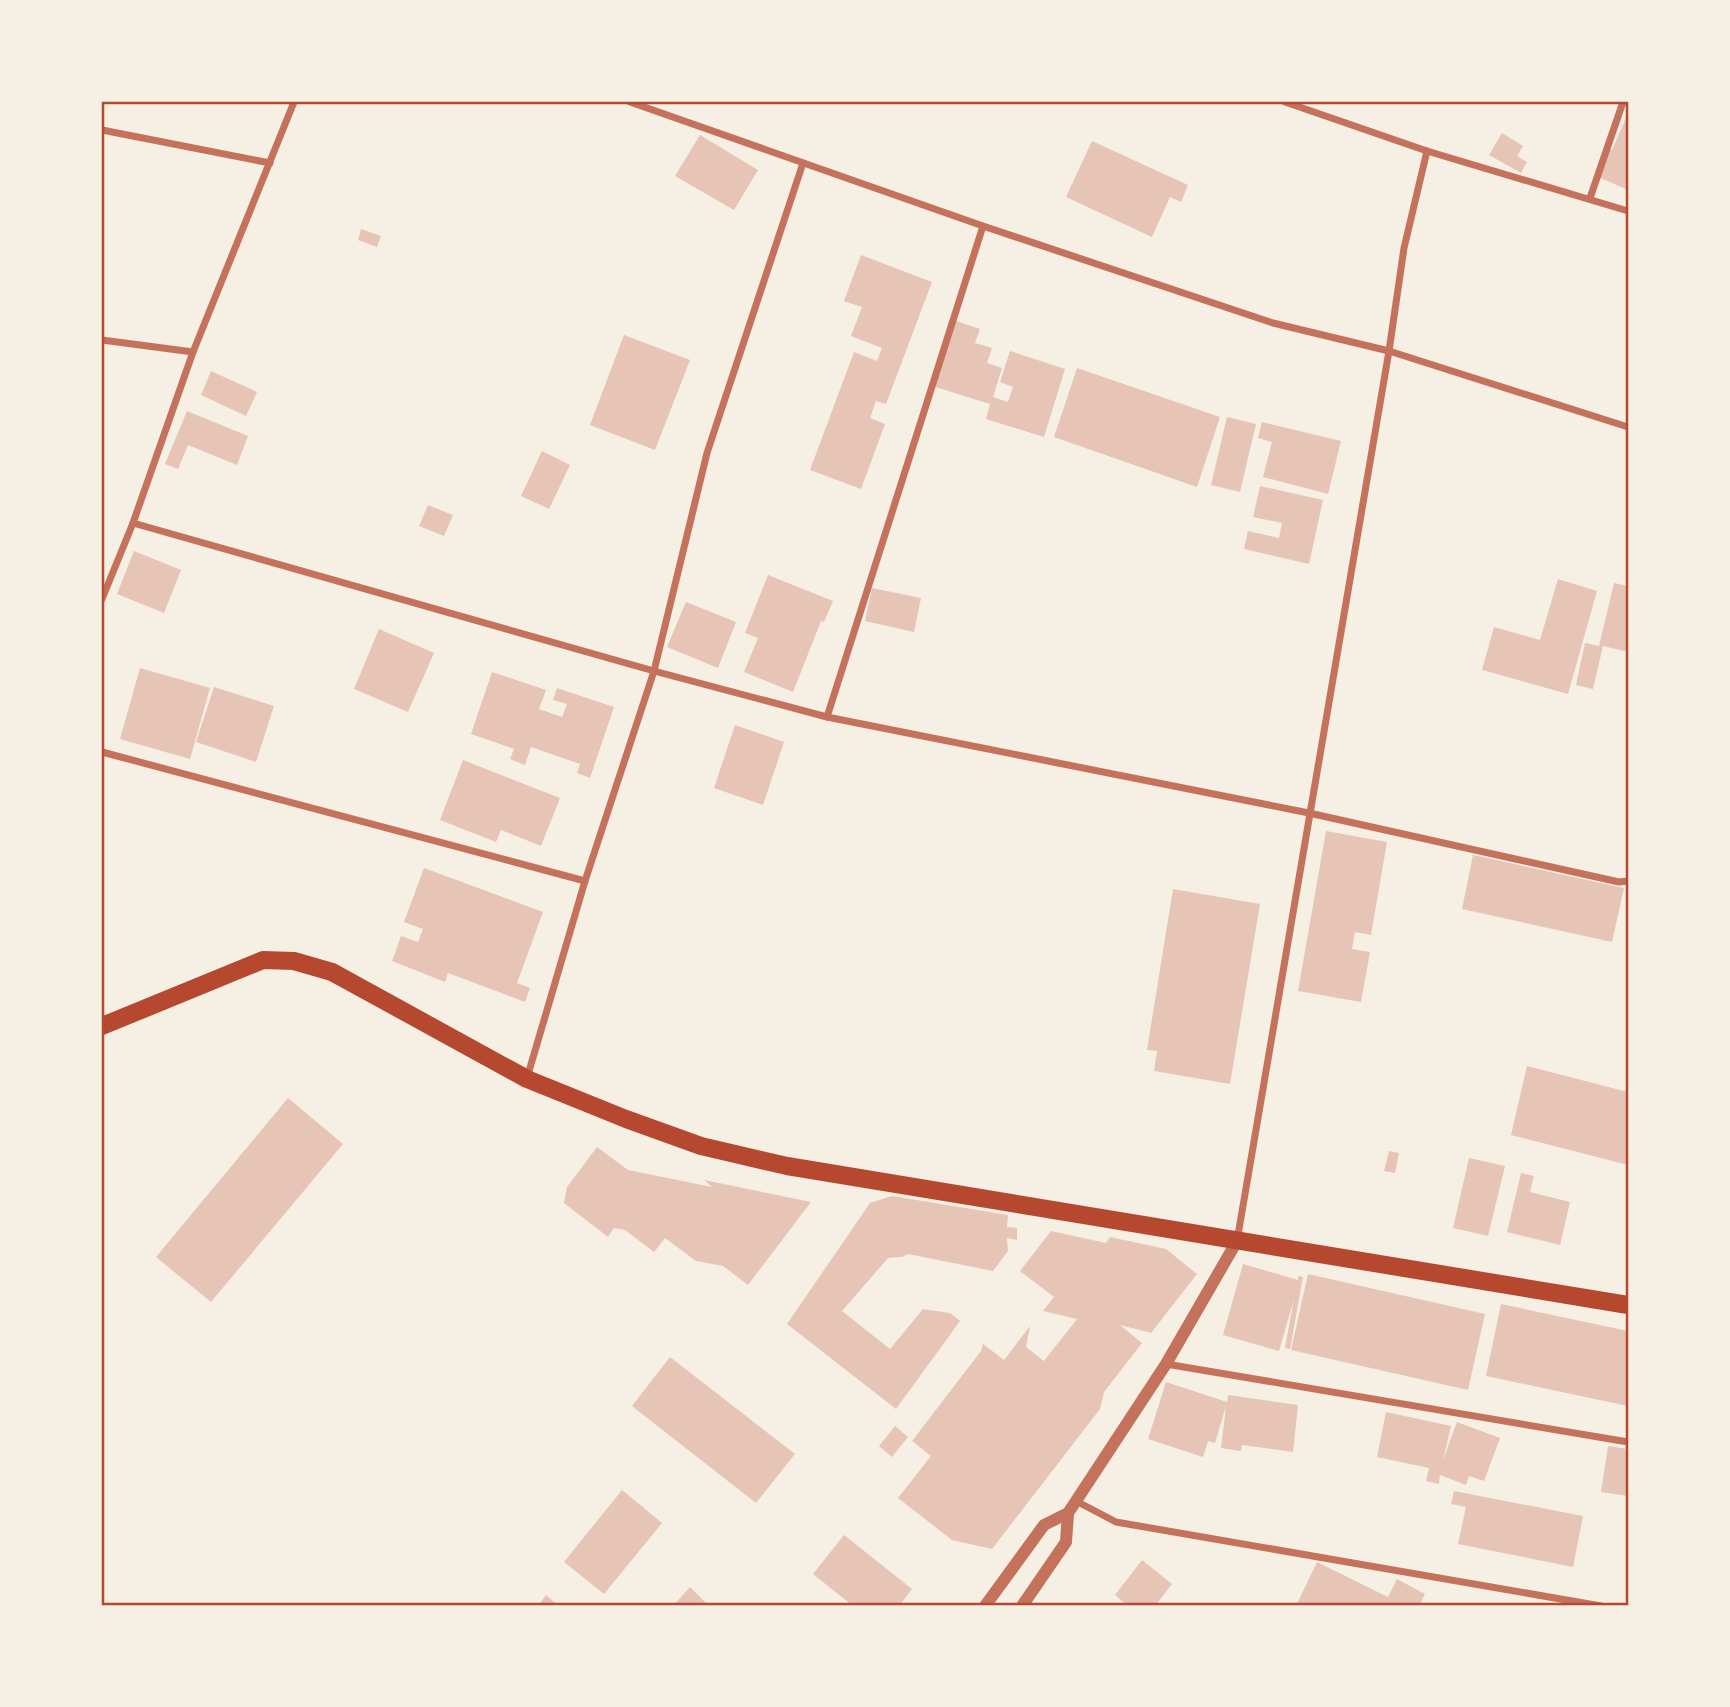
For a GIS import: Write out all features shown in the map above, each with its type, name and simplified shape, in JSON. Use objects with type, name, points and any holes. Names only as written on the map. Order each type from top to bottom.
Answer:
[{"type":"main road","points":[[102,1026],[263,960],[294,961],[332,972],[527,1079],[701,1146],[774,1164],[1629,1305]]},
{"type":"street","points":[[102,599],[133,523],[193,352],[294,102]]},
{"type":"street","points":[[630,102],[983,226],[1273,323],[1389,351],[1629,427]]},
{"type":"street","points":[[1285,102],[1427,151],[1629,211]]},
{"type":"street","points":[[1590,198],[1623,102]]},
{"type":"street","points":[[102,130],[270,163]]},
{"type":"street","points":[[1022,1605],[1066,1542],[1068,1513],[1166,1364],[1237,1241],[1389,351],[1404,248],[1427,151]]},
{"type":"street","points":[[527,1079],[585,881],[654,671],[708,453],[803,163]]},
{"type":"street","points":[[827,717],[983,226]]},
{"type":"street","points":[[102,340],[193,352]]},
{"type":"street","points":[[133,523],[654,671],[827,717],[1309,813],[1629,881]]},
{"type":"street","points":[[102,752],[585,881]]},
{"type":"street","points":[[1166,1364],[1629,1442]]},
{"type":"street","points":[[1076,1501],[1116,1522],[1601,1605]]},
{"type":"street","points":[[985,1605],[1044,1525],[1068,1513]]},
{"type":"building","points":[[1628,113],[1628,190],[1596,176],[1608,148],[1612,150]]},
{"type":"building","points":[[1502,133],[1523,146],[1517,156],[1527,162],[1521,173],[1489,155]]},
{"type":"building","points":[[700,135],[758,170],[734,210],[675,176]]},
{"type":"building","points":[[1092,141],[1188,185],[1181,202],[1170,197],[1152,237],[1066,197]]},
{"type":"building","points":[[361,229],[381,236],[377,247],[358,240]]},
{"type":"building","points":[[861,255],[932,282],[886,404],[876,401],[870,418],[885,424],[861,489],[810,470],[854,352],[877,361],[882,348],[851,336],[862,307],[844,301]]},
{"type":"building","points":[[950,319],[980,329],[975,343],[992,348],[987,363],[1002,368],[993,397],[1008,402],[1013,387],[1000,382],[1010,351],[1065,369],[1044,437],[986,419],[990,404],[929,385]]},
{"type":"building","points":[[624,335],[690,360],[655,450],[590,425]]},
{"type":"building","points":[[1077,368],[1220,417],[1197,487],[1054,437]]},
{"type":"building","points":[[211,371],[257,392],[246,416],[201,395]]},
{"type":"building","points":[[187,411],[248,436],[237,465],[188,445],[178,469],[165,464]]},
{"type":"building","points":[[1227,417],[1256,424],[1240,492],[1211,485]]},
{"type":"building","points":[[1262,422],[1341,441],[1328,494],[1263,477],[1272,442],[1258,438]]},
{"type":"building","points":[[542,451],[570,465],[549,509],[521,496]]},
{"type":"building","points":[[1260,486],[1323,500],[1309,564],[1244,549],[1248,531],[1279,538],[1282,523],[1253,517]]},
{"type":"building","points":[[428,505],[453,515],[444,536],[419,526]]},
{"type":"building","points":[[134,551],[181,570],[164,613],[117,594]]},
{"type":"building","points":[[768,575],[833,601],[824,622],[821,621],[793,692],[744,672],[758,638],[745,633]]},
{"type":"building","points":[[1558,579],[1597,591],[1568,694],[1482,670],[1494,627],[1540,640]]},
{"type":"building","points":[[1614,583],[1628,586],[1628,652],[1603,646],[1593,689],[1576,685],[1585,643],[1599,646]]},
{"type":"building","points":[[872,588],[921,598],[914,632],[865,621]]},
{"type":"building","points":[[686,602],[736,622],[718,668],[667,647]]},
{"type":"building","points":[[379,629],[434,653],[408,712],[354,689]]},
{"type":"building","points":[[140,668],[210,688],[190,759],[120,739]]},
{"type":"building","points":[[492,672],[546,690],[539,709],[562,717],[567,704],[553,700],[557,688],[614,707],[590,778],[577,773],[580,764],[531,747],[525,765],[510,759],[514,749],[471,734]]},
{"type":"building","points":[[214,687],[274,706],[256,762],[196,742]]},
{"type":"building","points":[[735,725],[784,742],[763,805],[714,788]]},
{"type":"building","points":[[463,760],[560,798],[541,846],[501,830],[496,842],[440,820]]},
{"type":"building","points":[[1326,831],[1387,842],[1371,935],[1355,932],[1352,949],[1370,952],[1361,1002],[1298,991]]},
{"type":"building","points":[[1473,855],[1624,888],[1612,942],[1462,909]]},
{"type":"building","points":[[424,868],[543,912],[517,983],[530,988],[525,1002],[448,973],[445,982],[392,961],[401,936],[418,942],[423,929],[404,922]]},
{"type":"building","points":[[1173,889],[1260,904],[1230,1084],[1154,1071],[1157,1051],[1147,1050]]},
{"type":"building","points":[[1527,1066],[1628,1092],[1628,1165],[1511,1135]]},
{"type":"building","points":[[288,1098],[343,1144],[211,1302],[156,1257]]},
{"type":"building","points":[[597,1147],[628,1170],[712,1187],[704,1180],[811,1202],[748,1285],[723,1266],[696,1261],[665,1238],[654,1252],[625,1230],[614,1228],[608,1237],[564,1203],[567,1187]]},
{"type":"building","points":[[1389,1151],[1399,1153],[1395,1173],[1384,1171]]},
{"type":"building","points":[[1469,1158],[1505,1166],[1488,1236],[1453,1228]]},
{"type":"building","points":[[1521,1173],[1534,1176],[1530,1192],[1570,1202],[1560,1245],[1507,1232]]},
{"type":"building","points":[[892,1196],[1008,1215],[1007,1227],[1017,1228],[1017,1240],[1007,1238],[1008,1251],[993,1271],[908,1254],[888,1258],[842,1311],[890,1349],[923,1309],[950,1313],[960,1321],[896,1409],[787,1324],[870,1203]]},
{"type":"building","points":[[1051,1231],[1106,1243],[1110,1237],[1166,1249],[1197,1274],[1151,1333],[1120,1325],[1142,1343],[1104,1392],[1100,1409],[992,1549],[952,1540],[898,1498],[931,1456],[912,1441],[981,1351],[983,1344],[1004,1360],[1030,1326],[1026,1347],[1044,1361],[1077,1319],[1043,1311],[1054,1297],[1020,1271]]},
{"type":"building","points":[[1243,1264],[1298,1280],[1298,1276],[1303,1277],[1290,1349],[1285,1348],[1294,1299],[1279,1351],[1223,1335]]},
{"type":"building","points":[[1308,1274],[1485,1314],[1468,1390],[1291,1350]]},
{"type":"building","points":[[1501,1304],[1628,1331],[1628,1406],[1486,1376]]},
{"type":"building","points":[[670,1357],[795,1454],[756,1503],[632,1406]]},
{"type":"building","points":[[1166,1382],[1227,1402],[1228,1395],[1298,1405],[1293,1452],[1242,1445],[1241,1451],[1221,1448],[1226,1406],[1215,1443],[1208,1441],[1203,1457],[1148,1439]]},
{"type":"building","points":[[1386,1412],[1451,1426],[1443,1460],[1457,1422],[1500,1438],[1484,1481],[1469,1476],[1466,1485],[1440,1475],[1439,1484],[1426,1481],[1429,1468],[1377,1457]]},
{"type":"building","points":[[895,1426],[908,1437],[892,1457],[879,1446]]},
{"type":"building","points":[[1608,1446],[1628,1449],[1628,1496],[1601,1492]]},
{"type":"building","points":[[622,1490],[662,1523],[604,1594],[564,1562]]},
{"type":"building","points":[[1454,1491],[1583,1516],[1573,1567],[1458,1544],[1466,1507],[1451,1504]]},
{"type":"building","points":[[844,1535],[912,1589],[899,1606],[853,1606],[813,1574]]},
{"type":"building","points":[[1142,1560],[1172,1584],[1155,1606],[1128,1606],[1115,1595]]},
{"type":"building","points":[[1317,1562],[1388,1597],[1397,1579],[1425,1594],[1419,1606],[1296,1606]]},
{"type":"building","points":[[690,1587],[709,1606],[673,1606]]},
{"type":"building","points":[[546,1595],[559,1606],[538,1606]]}]
